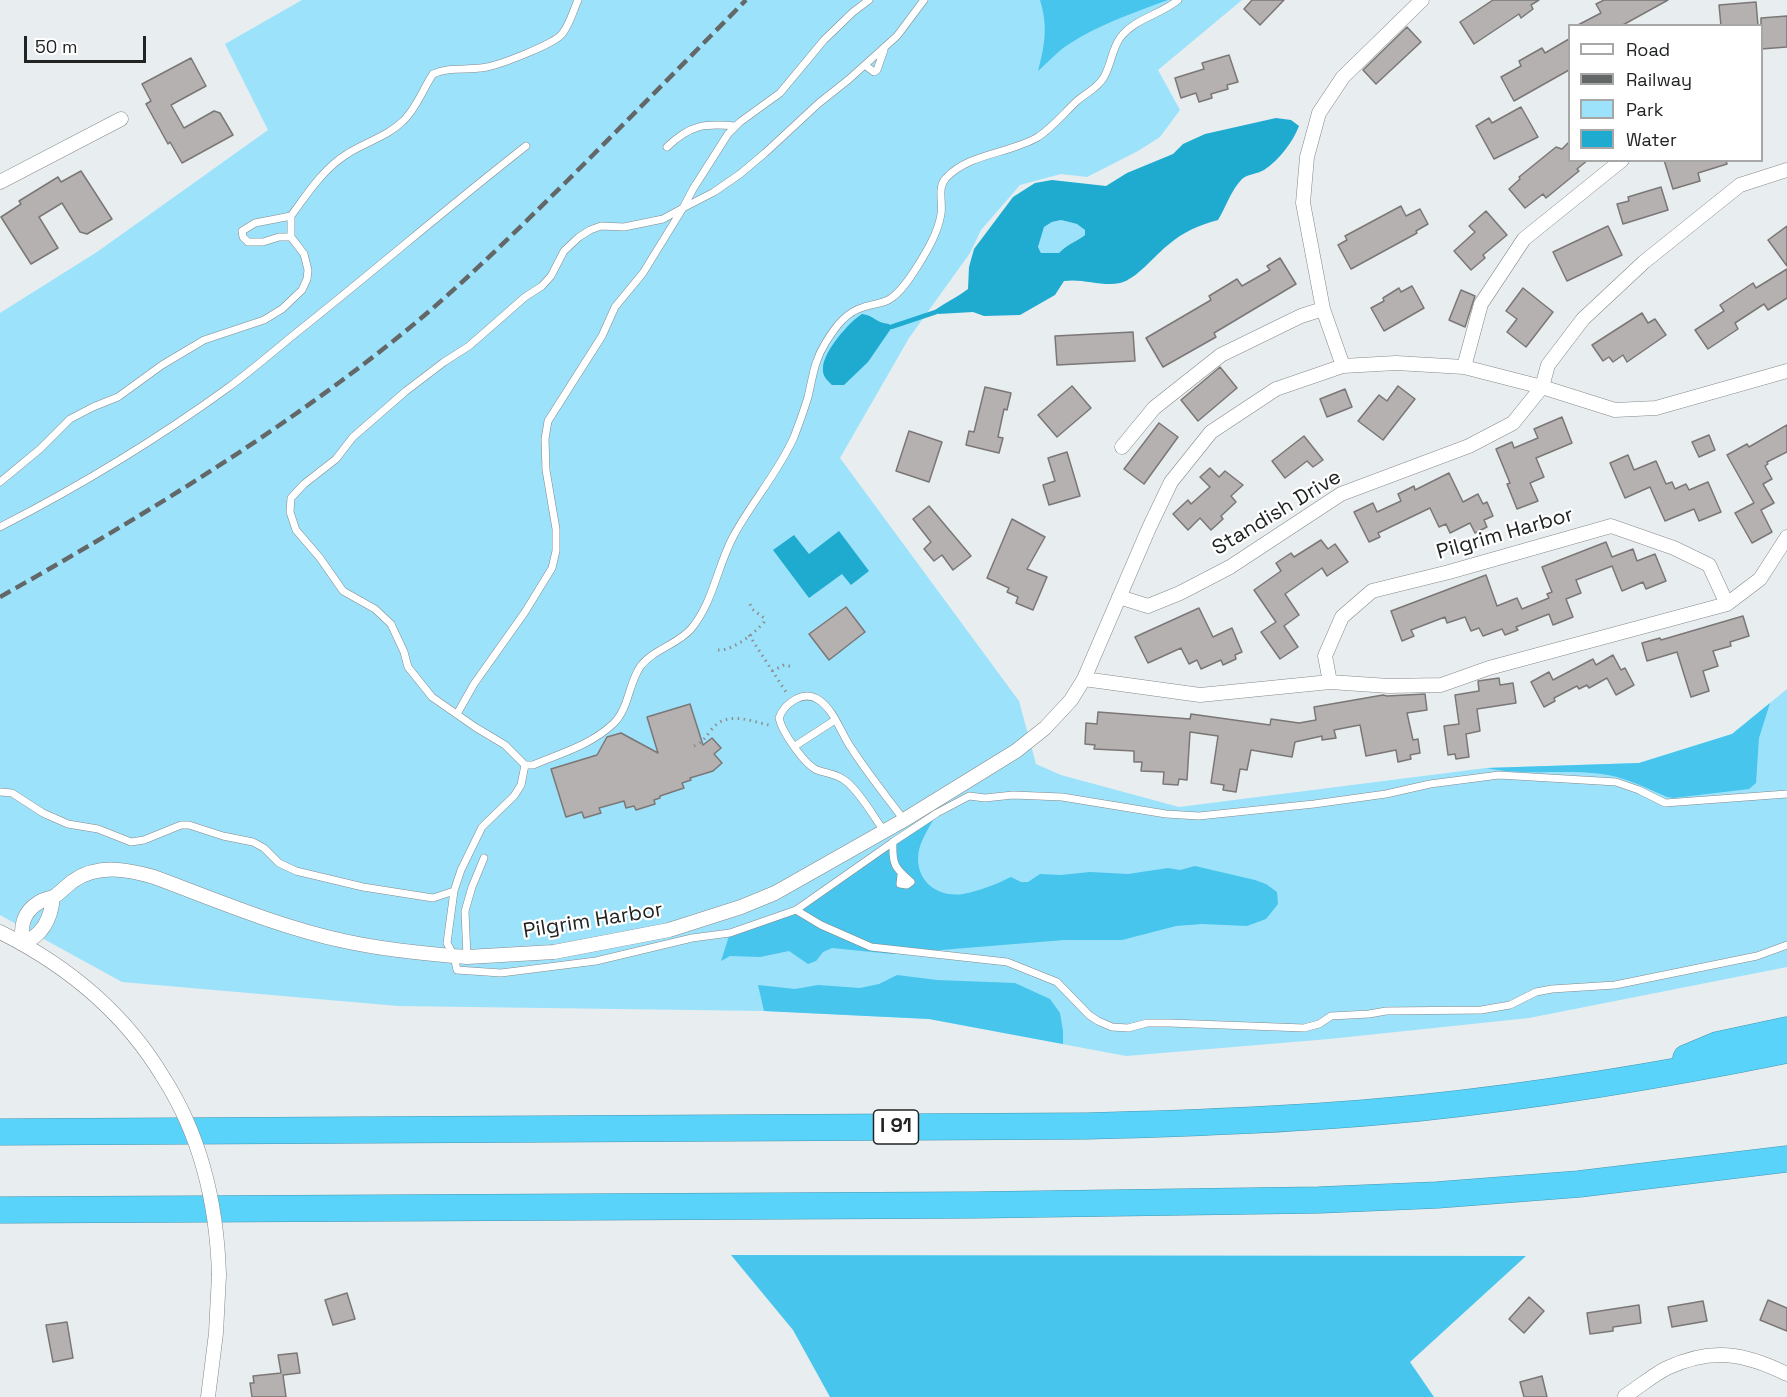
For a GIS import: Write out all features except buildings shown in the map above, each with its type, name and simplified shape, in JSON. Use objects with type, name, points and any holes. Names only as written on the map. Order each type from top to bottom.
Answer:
[{"type":"highway","points":[[1653,1076],[1685,1058],[1717,1046],[1787,1030]]},
{"type":"highway","name":"I 91","points":[[0,1132],[1155,1125],[1420,1108],[1653,1076],[1787,1050]]},
{"type":"highway","points":[[0,1210],[1319,1200],[1437,1195],[1567,1185],[1787,1159]]},
{"type":"street","points":[[1343,366],[1323,309],[1303,203],[1307,157],[1318,113],[1343,77],[1422,0]]},
{"type":"street","points":[[0,182],[121,119]]},
{"type":"street","points":[[1464,367],[1481,304],[1524,239],[1620,162]]},
{"type":"street","points":[[1542,387],[1548,365],[1582,319],[1644,262],[1740,185],[1787,170]]},
{"type":"street","points":[[1122,447],[1154,408],[1221,355],[1301,316],[1323,309]]},
{"type":"street","name":"Pilgrim Harbor","points":[[23,944],[21,928],[27,914],[38,902],[53,897],[90,872],[101,870],[136,872],[285,925],[343,941],[460,957],[554,952],[669,930],[701,921],[775,893],[889,837],[904,820],[1016,751],[1045,728],[1071,700],[1084,679],[1170,482],[1211,432],[1276,389],[1343,366],[1396,363],[1464,367],[1542,387],[1615,410],[1656,408],[1787,371]]},
{"type":"street","name":"Standish Drive","points":[[1119,597],[1148,606],[1180,593],[1230,567],[1341,494],[1469,446],[1513,423],[1542,387]]},
{"type":"street","name":"Pilgrim Harbor","points":[[1330,682],[1325,656],[1342,618],[1372,591],[1449,572],[1611,526],[1674,548],[1709,565],[1727,604]]},
{"type":"street","points":[[1084,679],[1200,696],[1330,682],[1389,686],[1441,686],[1489,668],[1727,604],[1760,579],[1787,537]]},
{"type":"street","points":[[23,944],[41,932],[50,916],[53,897]]},
{"type":"street","points":[[0,932],[66,970],[95,995],[135,1038],[163,1077],[183,1115],[204,1170],[215,1220],[219,1275],[216,1333],[208,1397]]},
{"type":"street","points":[[1625,1396],[1666,1368],[1698,1357],[1735,1354],[1763,1362],[1787,1374]]},
{"type":"lane","points":[[0,482],[40,449],[70,419],[118,397],[162,365],[204,340],[264,320],[282,309],[302,290],[308,270],[304,254],[291,237],[291,216],[304,196],[328,169],[347,154],[380,138],[406,119],[433,74],[440,70],[486,68],[552,43],[562,34],[578,0]]},
{"type":"lane","points":[[457,714],[474,684],[525,612],[552,568],[556,551],[556,529],[546,470],[545,439],[548,421],[602,336],[615,307],[643,273],[722,142],[735,126],[780,93],[824,40],[869,0]]},
{"type":"lane","points":[[924,0],[913,17],[884,48],[819,102],[740,174],[714,192],[663,219],[624,227],[601,226],[579,237],[564,251],[542,286],[525,297],[469,346],[406,391],[353,437],[336,459],[304,484],[291,498],[290,512],[296,530],[320,558],[343,591],[375,609],[391,624],[408,667],[432,697],[505,745],[525,765],[532,765],[576,748],[593,740],[608,728],[622,712],[641,666],[656,652],[692,628],[707,602],[733,536],[793,438],[805,407],[816,360],[848,314],[861,307],[889,300],[911,276],[937,230],[941,213],[942,184],[946,177],[960,166],[1036,138],[1053,126],[1079,99],[1098,87],[1106,74],[1119,39],[1146,17],[1178,0]]},
{"type":"lane","points":[[865,65],[874,72],[877,70],[884,48]]},
{"type":"lane","points":[[667,147],[688,130],[699,126],[715,124],[735,126]]},
{"type":"lane","points":[[0,527],[69,491],[157,438],[231,386],[375,270],[459,198],[526,146]]},
{"type":"lane","points":[[291,216],[255,223],[242,231],[243,237],[248,242],[291,237]]},
{"type":"lane","points":[[901,875],[894,862],[889,837],[849,784],[837,775],[816,770],[807,762],[780,725],[778,718],[781,711],[796,698],[814,697],[826,706],[854,752],[904,820]]},
{"type":"lane","points":[[795,746],[835,720]]},
{"type":"lane","points":[[460,957],[447,943],[454,891],[482,827],[514,796],[521,784],[525,765]]},
{"type":"lane","points":[[484,858],[472,886],[465,911],[457,970],[501,973],[585,962],[692,938],[730,933],[796,910],[889,837],[969,796],[985,798],[1013,795],[1062,797],[1166,814],[1199,816],[1314,804],[1499,775],[1616,782],[1665,803],[1787,794]]},
{"type":"lane","points":[[0,792],[12,793],[62,822],[98,830],[131,842],[144,840],[181,825],[189,825],[223,836],[253,842],[279,863],[296,872],[363,887],[433,898],[454,891]]},
{"type":"lane","points":[[796,910],[821,925],[870,947],[1007,962],[1057,982],[1098,1022],[1112,1027],[1128,1028],[1147,1023],[1304,1028],[1319,1024],[1331,1016],[1344,1014],[1481,1010],[1510,1005],[1536,993],[1552,989],[1615,985],[1757,956],[1787,945]]},
{"type":"path","points":[[718,650],[727,650],[761,626],[765,618],[752,609],[750,604]]},
{"type":"path","points":[[749,635],[792,701]]},
{"type":"path","points":[[772,671],[784,665],[794,667]]},
{"type":"path","points":[[694,746],[705,739],[719,723],[729,718],[737,717],[780,725]]},
{"type":"green space","points":[[302,0],[1242,0],[1158,70],[1180,110],[1160,137],[1087,177],[1061,174],[1020,185],[981,230],[970,253],[909,338],[840,458],[1019,701],[1036,764],[1061,775],[1179,807],[1486,768],[1639,763],[1732,734],[1787,689],[1787,967],[1529,1018],[1329,1039],[1126,1056],[929,1019],[764,1011],[398,1006],[122,982],[0,915],[0,313],[97,252],[268,130],[225,44]]},
{"type":"green space","points":[[1061,220],[1077,224],[1086,230],[1085,235],[1059,253],[1041,253],[1038,247],[1044,227]]},
{"type":"shaded area","points":[[1040,0],[1168,0],[1090,32],[1062,49],[1038,71],[1045,36]]},
{"type":"shaded area","points":[[1770,703],[1759,738],[1756,783],[1749,789],[1674,798],[1611,775],[1573,772],[1515,772],[1486,768],[1639,763],[1732,734]]},
{"type":"shaded area","points":[[937,813],[922,840],[918,860],[923,878],[944,893],[969,893],[1011,877],[1021,882],[1028,882],[1040,874],[1061,875],[1090,872],[1128,874],[1168,868],[1180,870],[1195,866],[1266,884],[1277,892],[1278,904],[1266,919],[1247,926],[1202,924],[1176,926],[1122,940],[1064,940],[892,954],[832,948],[823,952],[816,961],[808,964],[789,951],[760,957],[730,956],[721,961],[730,933],[796,910]]},
{"type":"shaded area","points":[[897,975],[937,980],[1015,983],[1050,999],[1060,1013],[1063,1044],[929,1019],[764,1011],[758,985],[795,989],[818,985],[860,988],[879,984]]},
{"type":"shaded area","points":[[731,1255],[1526,1256],[1410,1362],[1434,1397],[830,1397],[793,1330]]},
{"type":"water","points":[[1276,118],[1291,120],[1299,126],[1289,144],[1275,161],[1264,170],[1244,177],[1238,183],[1218,220],[1179,236],[1126,281],[1113,284],[1064,281],[1055,295],[1020,315],[984,316],[973,312],[938,314],[935,310],[968,289],[969,267],[974,249],[1013,197],[1035,183],[1052,180],[1106,186],[1127,173],[1173,154],[1183,144],[1205,134]],"holes":[[[1061,220],[1077,224],[1085,230],[1085,235],[1059,253],[1041,253],[1038,247],[1044,227]]]},
{"type":"water","points":[[862,314],[889,324],[890,330],[868,362],[844,385],[832,385],[823,373],[824,361],[844,330]]},
{"type":"water","points":[[839,531],[869,571],[851,585],[842,574],[809,598],[773,550],[794,535],[809,554]]},
{"type":"waterway","points":[[891,327],[936,312]]},
{"type":"railway","points":[[0,597],[201,477],[298,412],[392,342],[503,244],[746,0]]}]
